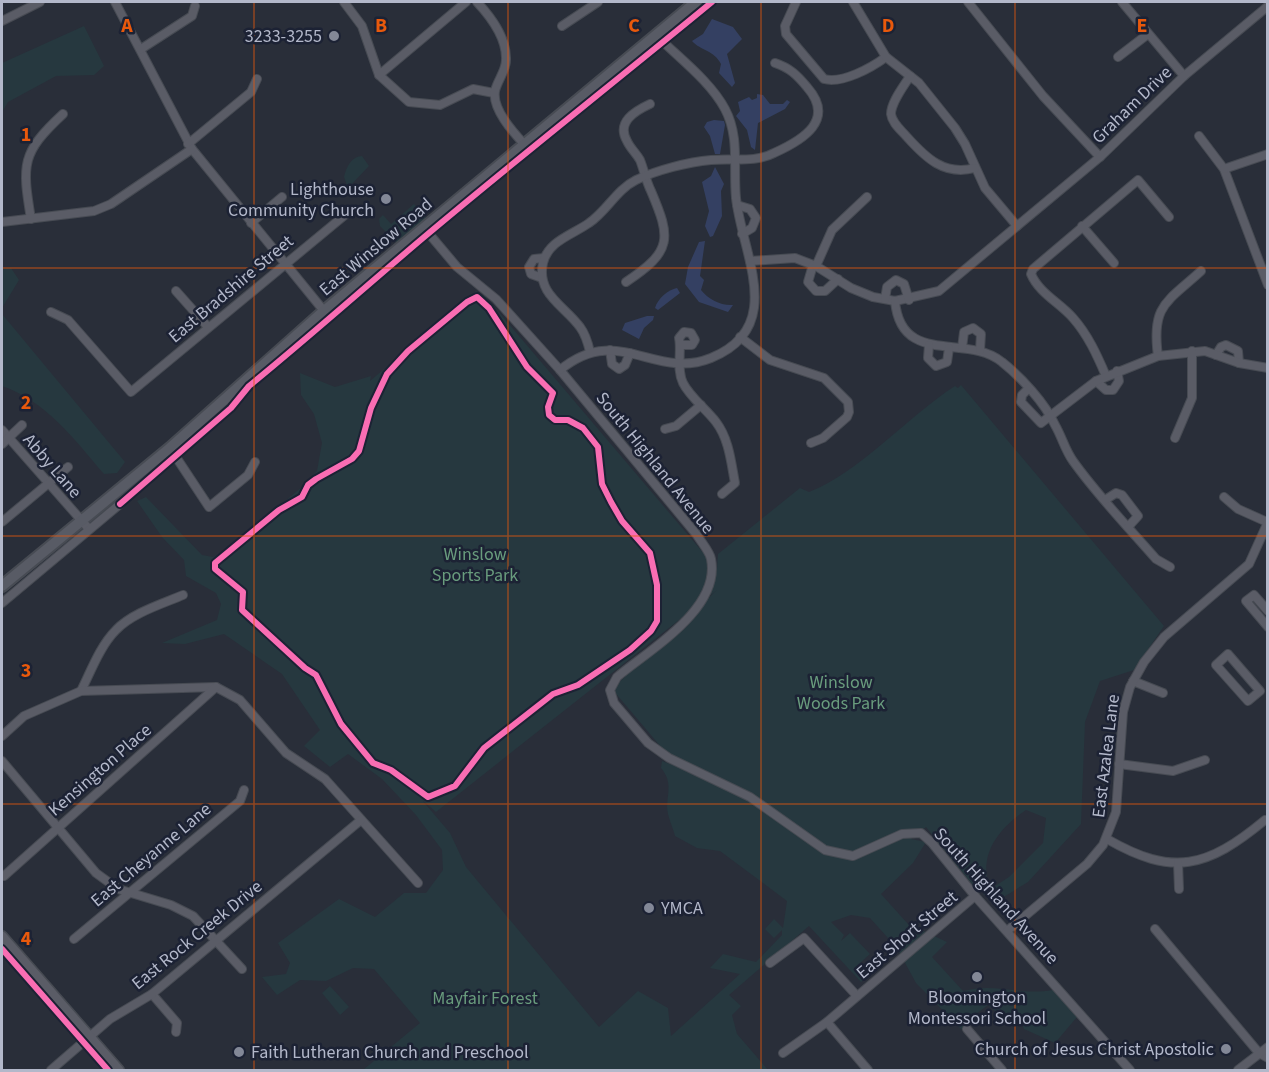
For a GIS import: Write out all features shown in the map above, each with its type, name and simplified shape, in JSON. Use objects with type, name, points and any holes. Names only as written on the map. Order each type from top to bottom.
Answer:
[{"type":"main road","name":"East Winslow Road","points":[[2,586],[170,448],[324,311],[696,2]]},
{"type":"street","points":[[2,21],[40,2]]},
{"type":"street","points":[[115,2],[190,146],[324,311]]},
{"type":"street","points":[[346,2],[362,26],[379,75],[399,95],[420,105],[440,105],[473,89],[494,93]]},
{"type":"street","points":[[379,75],[466,2]]},
{"type":"street","points":[[477,2],[492,20],[504,47],[506,61],[494,93],[497,107],[524,144]]},
{"type":"street","points":[[562,26],[598,2]]},
{"type":"street","points":[[796,2],[785,26],[786,34],[824,79],[838,79],[871,67],[886,57]]},
{"type":"street","points":[[854,2],[886,57],[919,83],[961,137],[985,188],[1017,226]]},
{"type":"street","points":[[968,2],[1043,96],[1100,157]]},
{"type":"street","points":[[1122,2],[1184,76]]},
{"type":"street","points":[[141,50],[192,16],[195,6]]},
{"type":"street","name":"Graham Drive","points":[[750,261],[787,257],[815,265],[851,288],[895,301],[930,295],[947,286],[1100,157],[1184,76],[1268,6]]},
{"type":"street","points":[[1118,57],[1148,34]]},
{"type":"street","points":[[560,370],[579,356],[590,352],[610,350],[630,352],[680,364],[701,361],[718,355],[740,337],[751,320],[756,301],[755,279],[742,234],[737,205],[734,133],[724,106],[706,84],[657,36]]},
{"type":"street","points":[[590,352],[582,330],[547,292],[542,278],[544,258],[555,243],[594,220],[623,189],[645,176],[704,161],[759,159],[777,152],[807,134],[817,119],[818,105],[811,92],[788,67],[775,63]]},
{"type":"street","points":[[910,76],[893,107],[891,114],[894,123],[922,154],[940,166],[957,171],[975,168]]},
{"type":"street","points":[[2,222],[94,211],[111,204],[190,146],[251,92],[257,79]]},
{"type":"street","points":[[626,282],[655,259],[664,239],[663,217],[637,155],[626,141],[624,128],[630,116],[650,104]]},
{"type":"street","points":[[31,219],[25,180],[28,156],[37,140],[63,114]]},
{"type":"street","points":[[1199,136],[1224,169],[1268,285]]},
{"type":"street","points":[[1224,169],[1268,154]]},
{"type":"street","points":[[1106,375],[1082,329],[1043,291],[1031,274],[1035,265],[1138,180],[1169,217]]},
{"type":"street","points":[[251,223],[282,197]]},
{"type":"street","points":[[837,279],[825,291],[812,288],[808,279],[832,230],[867,197]]},
{"type":"street","points":[[737,205],[750,209],[756,218],[752,228],[742,234]]},
{"type":"street","name":"East Bradshire Street","points":[[51,312],[68,320],[131,392],[351,210]]},
{"type":"street","points":[[1082,226],[1114,263]]},
{"type":"street","name":"South Highland Avenue","points":[[425,229],[457,267],[496,299],[560,370],[697,535],[711,559],[709,588],[696,612],[617,677],[610,690],[614,703],[648,743],[669,758],[750,797],[825,850],[853,856],[902,834],[921,833],[1130,1071]]},
{"type":"street","points":[[542,278],[531,274],[529,267],[534,259],[544,258]]},
{"type":"street","points":[[1158,356],[1155,328],[1163,305],[1201,271]]},
{"type":"street","points":[[885,299],[887,287],[896,280],[904,284],[909,300]]},
{"type":"street","points":[[177,291],[208,327]]},
{"type":"street","points":[[895,301],[897,318],[901,325],[929,345],[980,350],[1000,360],[1051,417],[1072,460],[1156,559],[1170,567]]},
{"type":"street","points":[[962,348],[964,332],[974,328],[981,334],[980,350]]},
{"type":"street","points":[[740,337],[770,360],[824,378],[851,407],[847,417],[823,438],[811,443]]},
{"type":"street","points":[[682,345],[680,364],[682,381],[723,432],[729,448],[735,483],[722,495]]},
{"type":"street","points":[[929,345],[928,358],[936,366],[947,362],[949,348]]},
{"type":"street","points":[[1216,355],[1221,347],[1227,345],[1236,349],[1239,363]]},
{"type":"street","points":[[610,350],[612,364],[619,369],[625,365],[630,352]]},
{"type":"street","points":[[1175,438],[1192,398],[1192,351]]},
{"type":"street","points":[[1028,389],[1022,395],[1022,404],[1039,423],[1051,417],[1106,375],[1158,356],[1205,351],[1239,363],[1268,368]]},
{"type":"street","points":[[1096,381],[1106,390],[1113,390],[1119,381],[1117,371]]},
{"type":"street","points":[[666,429],[676,426],[701,405]]},
{"type":"street","points":[[2,444],[22,426]]},
{"type":"street","name":"Abby Lane","points":[[2,430],[47,485],[80,520]]},
{"type":"street","points":[[170,448],[209,507],[248,475],[255,462]]},
{"type":"street","points":[[2,522],[68,467]]},
{"type":"street","points":[[1105,500],[1116,493],[1122,495],[1138,516],[1128,527]]},
{"type":"street","points":[[1224,497],[1238,509],[1267,522]]},
{"type":"street","points":[[2,603],[120,504]]},
{"type":"street","points":[[80,520],[89,529]]},
{"type":"street","name":"East Azalea Lane","points":[[1007,931],[1087,864],[1107,839],[1116,812],[1123,712],[1133,681],[1148,655],[1164,637],[1244,571],[1253,559],[1267,522]]},
{"type":"street","points":[[81,691],[103,648],[116,629],[136,616],[183,595]]},
{"type":"street","points":[[1268,611],[1254,595],[1246,601],[1268,627]]},
{"type":"street","points":[[1260,691],[1228,654],[1216,665],[1248,701],[1260,691],[1268,684]]},
{"type":"street","points":[[1133,681],[1163,693]]},
{"type":"street","points":[[2,736],[24,717],[81,691],[216,687],[240,700],[286,753],[325,779],[418,883]]},
{"type":"street","name":"Kensington Place","points":[[4,876],[216,687]]},
{"type":"street","points":[[1119,764],[1173,771],[1205,760]]},
{"type":"street","points":[[2,761],[96,873],[118,890],[171,905],[193,916],[242,969]]},
{"type":"street","name":"East Cheyanne Lane","points":[[74,939],[240,801],[244,790]]},
{"type":"street","name":"East Rock Creek Drive","points":[[51,1071],[110,1018],[152,994],[361,820]]},
{"type":"street","points":[[1107,839],[1146,858],[1178,863],[1199,860],[1225,851],[1265,820]]},
{"type":"street","points":[[1178,863],[1179,889]]},
{"type":"street","name":"East Short Street","points":[[783,1053],[826,1022],[975,896]]},
{"type":"street","points":[[1155,929],[1259,1053],[1268,1058]]},
{"type":"street","points":[[2,936],[119,1071]]},
{"type":"street","name":"East Short Street","points":[[771,963],[804,938],[857,996]]},
{"type":"street","points":[[152,994],[177,1023],[176,1032]]},
{"type":"street","points":[[826,1022],[867,1071]]},
{"type":"street","points":[[967,1029],[1002,1071]]},
{"type":"street","points":[[1238,1071],[1268,1047]]},
{"type":"green space","points":[[84,26],[104,66],[94,75],[56,76],[8,102],[2,112],[2,63]]},
{"type":"green space","points":[[362,156],[369,166],[348,188],[344,177],[346,170],[352,160]]},
{"type":"green space","points":[[414,204],[427,219],[402,243],[396,242],[380,226],[379,219],[383,215],[391,224]]},
{"type":"green space","points":[[11,268],[19,280],[2,308],[2,269]]},
{"type":"green space","points":[[476,291],[485,296],[717,569],[718,554],[800,488],[809,492],[846,472],[937,399],[955,386],[958,388],[961,385],[1164,626],[1134,670],[1100,681],[1085,722],[1081,824],[1028,882],[997,901],[983,894],[1009,877],[1043,843],[1046,818],[1026,810],[1008,824],[990,850],[986,871],[988,883],[975,888],[926,827],[911,839],[926,842],[913,863],[881,894],[917,934],[921,930],[947,942],[932,957],[963,991],[986,988],[1053,990],[1077,1017],[1055,1043],[1024,1029],[1018,1013],[999,1014],[988,1005],[968,1020],[962,1030],[916,983],[897,948],[870,918],[851,915],[831,922],[844,935],[841,941],[850,933],[870,954],[860,963],[869,975],[861,982],[809,926],[729,995],[741,1006],[732,1015],[737,1034],[768,1070],[363,1070],[420,1023],[374,969],[353,968],[326,981],[300,980],[277,995],[262,977],[286,974],[290,963],[278,943],[339,899],[375,917],[404,893],[426,893],[443,870],[442,850],[416,815],[382,779],[348,754],[330,767],[304,746],[320,730],[282,674],[224,634],[185,644],[162,643],[217,620],[221,604],[216,593],[186,576],[184,560],[162,537],[137,501],[146,497],[202,555],[213,557],[231,546],[302,487],[317,471],[322,443],[314,414],[301,395],[300,373],[335,387],[371,376],[370,381]],"holes":[[[717,590],[612,689],[678,767],[662,761],[661,768],[667,777],[668,786],[667,810],[675,836],[697,848],[720,851],[787,901],[783,928],[774,919],[765,929],[774,938],[782,930],[782,935],[756,962],[723,954],[710,968],[740,974],[671,1036],[668,1008],[638,991],[599,1027],[466,867],[450,833],[422,800],[436,812]]]},
{"type":"green space","points":[[2,314],[125,462],[117,473],[104,474],[46,411],[18,393],[2,386]]},
{"type":"green space","points":[[330,986],[349,1007],[340,1015],[322,993]]},
{"type":"water","points":[[712,19],[733,27],[742,39],[727,54],[735,83],[732,87],[719,73],[721,64],[718,59],[692,41],[703,34]]},
{"type":"water","points":[[757,94],[763,95],[770,104],[783,104],[787,100],[790,102],[785,109],[758,123],[755,150],[751,147],[747,130],[736,116],[740,111],[738,102],[749,97],[752,100],[757,98]]},
{"type":"water","points":[[724,121],[725,125],[720,154],[715,154],[710,136],[704,127],[707,122]]},
{"type":"water","points":[[715,167],[724,184],[721,191],[722,216],[713,236],[710,237],[705,226],[709,211],[702,182],[711,176]]},
{"type":"water","points":[[705,241],[700,276],[704,280],[701,290],[715,301],[733,305],[728,312],[699,302],[685,284],[688,267],[699,242]]},
{"type":"water","points":[[677,288],[680,293],[658,310],[655,308],[664,295]]},
{"type":"water","points":[[654,316],[644,328],[639,339],[622,330],[625,323]]},
{"type":"cycle path","points":[[120,504],[231,408],[249,386],[423,238],[712,2]]},
{"type":"cycle path","points":[[477,297],[489,308],[527,367],[553,393],[548,407],[549,415],[555,420],[568,420],[583,428],[598,447],[602,484],[622,521],[650,553],[657,585],[657,621],[651,631],[630,650],[578,685],[553,694],[484,748],[455,786],[428,797],[391,770],[373,763],[341,724],[316,675],[305,668],[242,610],[243,592],[215,569],[215,563],[279,510],[302,497],[308,485],[352,459],[359,451],[371,408],[387,374],[408,351],[467,302],[477,297]]},
{"type":"cycle path","points":[[2,949],[108,1070]]},
{"type":"place","name":"3233-3255","points":[[334,36]]},
{"type":"place","name":"Lighthouse Community Church","points":[[386,199]]},
{"type":"place","name":"YMCA","points":[[649,908]]},
{"type":"place","name":"Bloomington Montessori School","points":[[977,977]]},
{"type":"place","name":"Church of Jesus Christ Apostolic","points":[[1226,1049]]},
{"type":"place","name":"Faith Lutheran Church and Preschool","points":[[239,1052]]},
{"type":"park label","name":"Winslow Sports Park","points":[[475,564]]},
{"type":"park label","name":"Winslow Woods Park","points":[[841,692]]},
{"type":"park label","name":"Mayfair Forest","points":[[485,998]]}]
